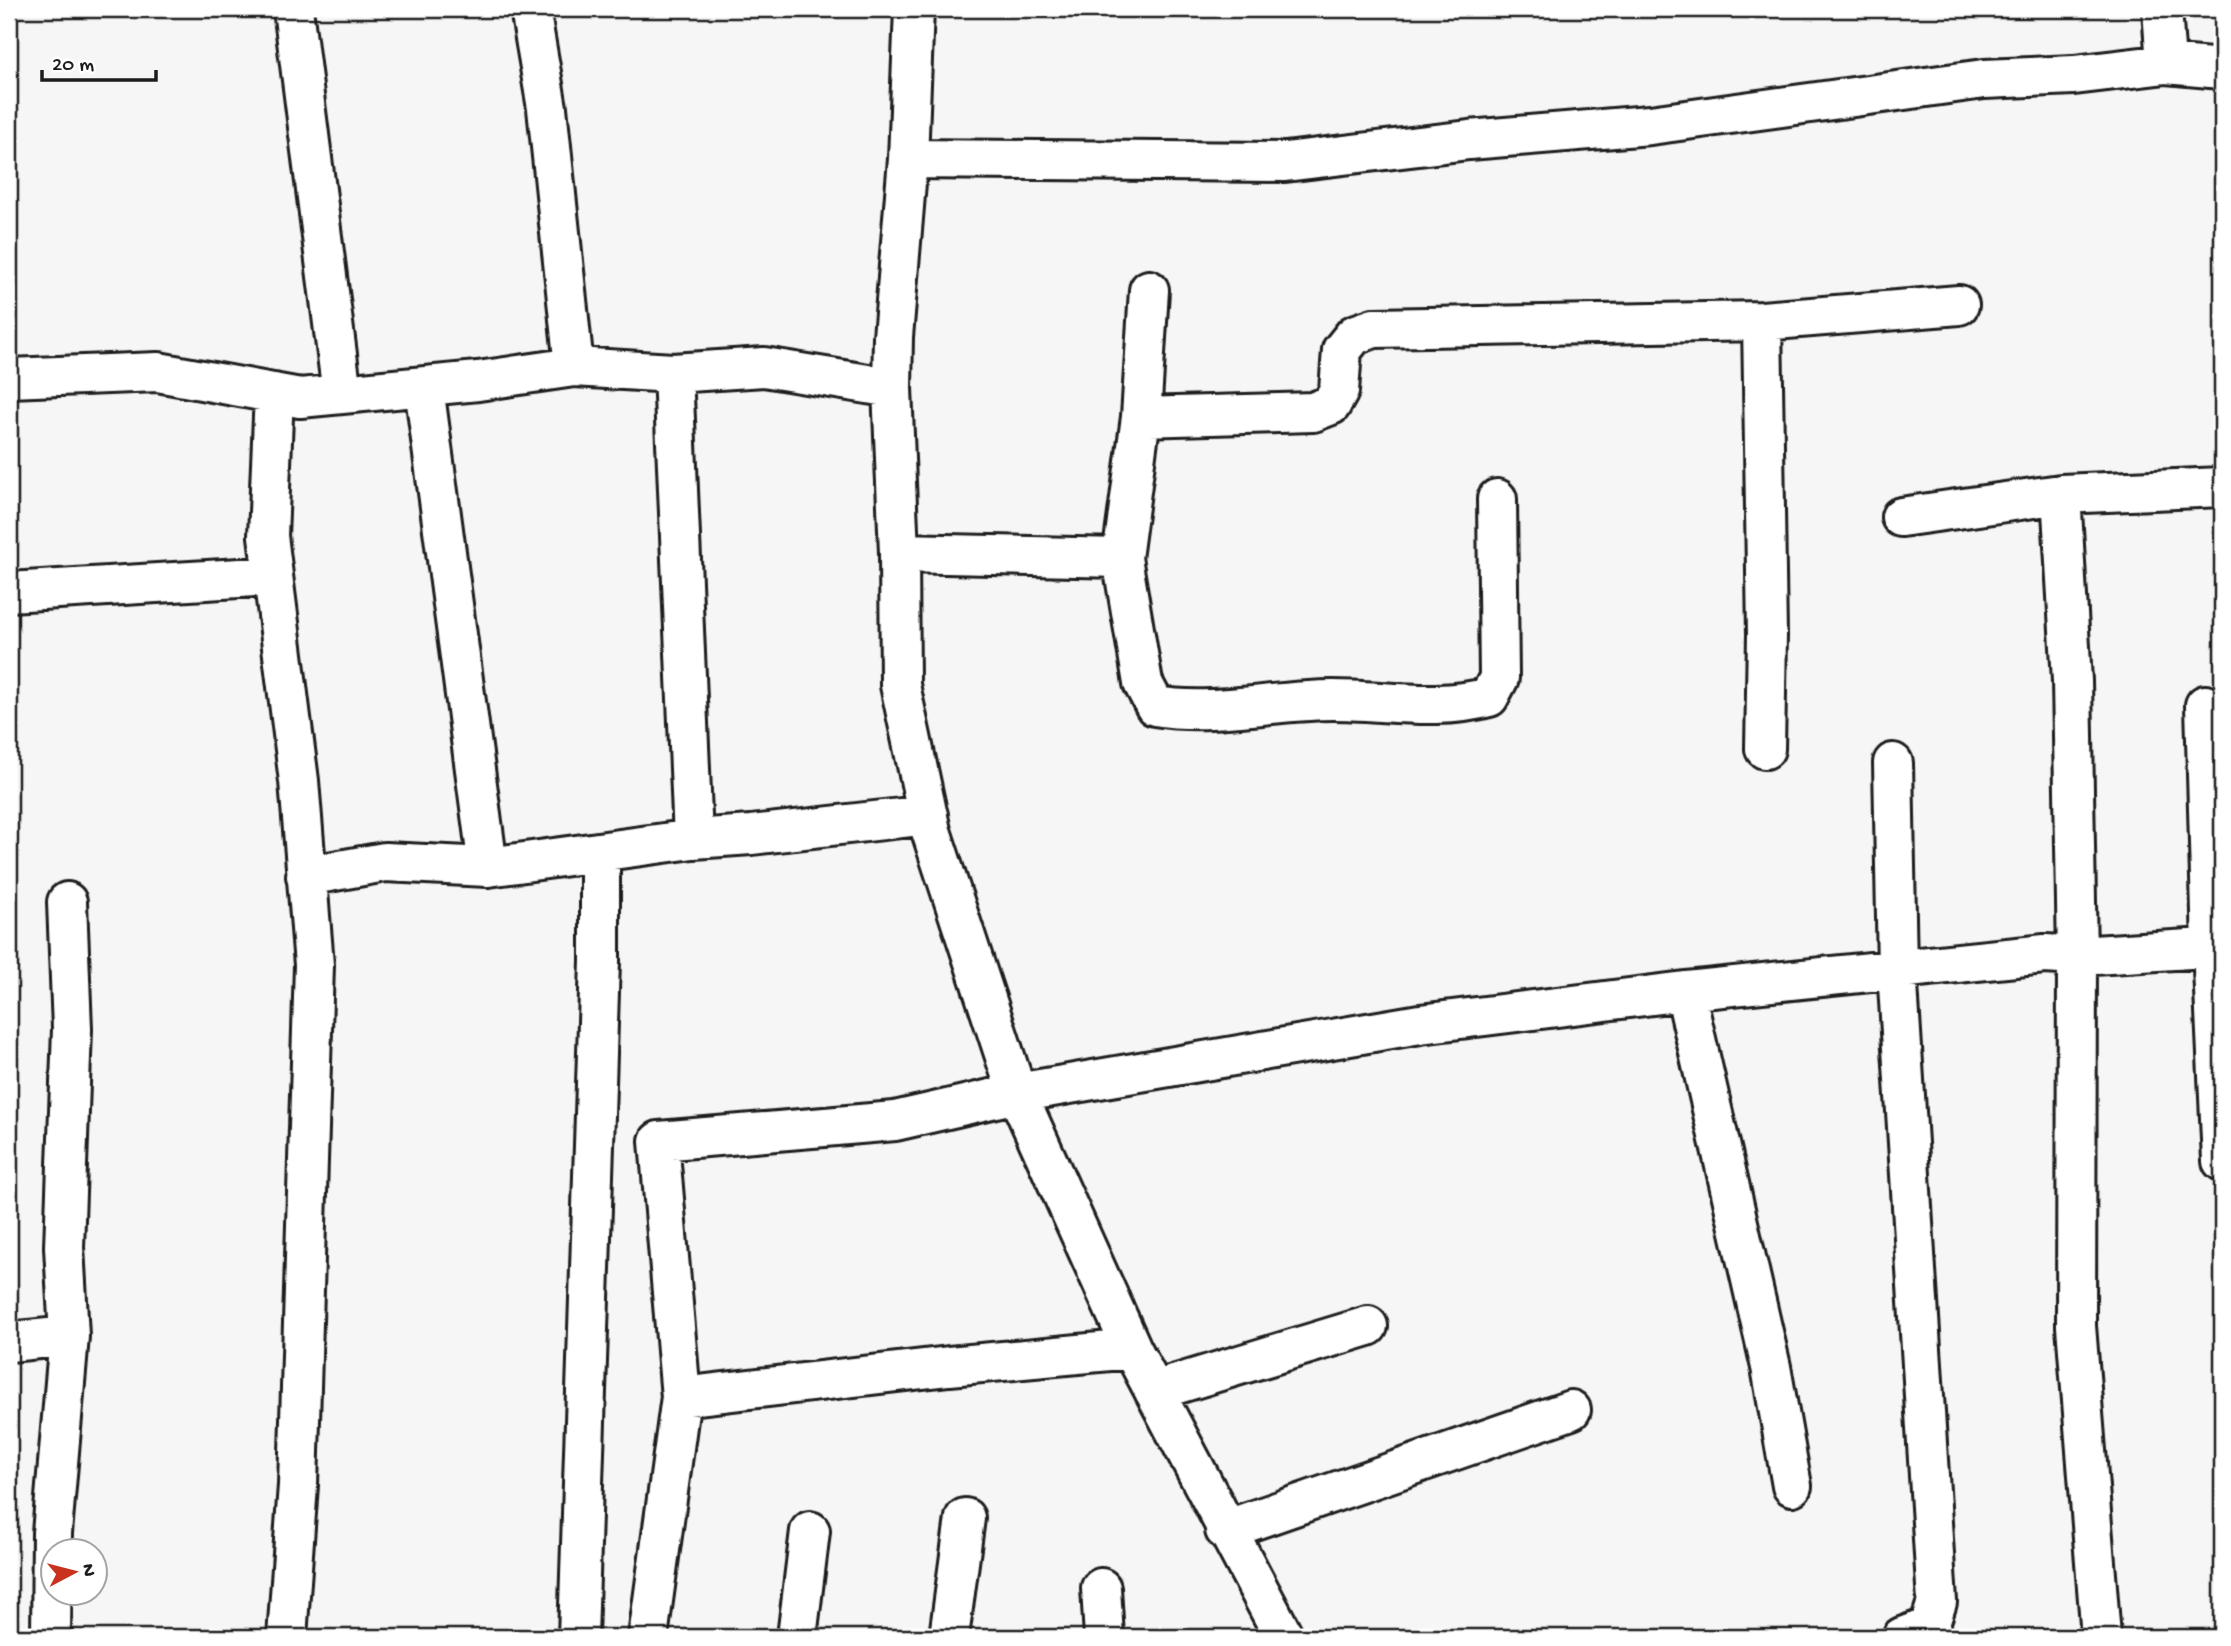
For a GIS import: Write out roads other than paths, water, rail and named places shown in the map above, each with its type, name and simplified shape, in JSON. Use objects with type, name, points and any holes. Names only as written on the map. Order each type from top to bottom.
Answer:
[{"type":"street","points":[[293,9],[342,394]]},
{"type":"street","points":[[530,9],[547,108],[574,367]]},
{"type":"street","points":[[914,9],[908,159],[893,337],[892,388],[899,553],[900,685],[928,816],[1017,1093],[1132,1349],[1284,1637]]},
{"type":"street","points":[[2162,9],[2166,64]]},
{"type":"street","points":[[908,159],[1284,162],[1469,141],[1650,125],[1984,79],[2074,75],[2166,64],[2222,69]]},
{"type":"street","points":[[1149,290],[1140,417],[1122,558],[1143,683],[1155,706],[1183,710],[1331,700],[1465,704],[1489,697],[1499,678],[1497,499]]},
{"type":"street","points":[[1140,417],[1313,412],[1331,405],[1339,391],[1342,350],[1354,335],[1374,328],[1762,321],[1959,305]]},
{"type":"street","points":[[1762,321],[1767,635],[1765,749]]},
{"type":"street","points":[[9,378],[158,372],[300,398],[424,387],[574,367],[673,373],[764,367],[892,388]]},
{"type":"street","points":[[673,373],[693,839]]},
{"type":"street","points":[[424,387],[488,867]]},
{"type":"street","points":[[274,393],[268,536],[299,781],[314,965],[298,1485],[287,1637]]},
{"type":"street","points":[[1901,517],[2061,495],[2222,487]]},
{"type":"street","points":[[2061,495],[2072,681],[2077,956],[2076,1326],[2101,1637]]},
{"type":"street","points":[[899,553],[1122,558]]},
{"type":"street","points":[[9,592],[273,576]]},
{"type":"street","points":[[2204,705],[2217,947],[2222,1161]]},
{"type":"street","points":[[1893,763],[1897,969],[1937,1602],[1929,1627],[1902,1637]]},
{"type":"street","points":[[306,876],[385,862],[488,867],[693,839],[928,816]]},
{"type":"street","points":[[579,1637],[600,961],[600,853]]},
{"type":"street","points":[[51,1637],[52,1533],[69,1336],[64,1247],[72,1029],[68,902]]},
{"type":"street","points":[[648,1637],[681,1397],[659,1141],[895,1121],[1017,1093],[1420,1024],[1685,991],[2045,954],[2077,956],[2217,947]]},
{"type":"street","points":[[1685,991],[1770,1367],[1792,1486]]},
{"type":"street","points":[[1154,1391],[1368,1326]]},
{"type":"street","points":[[9,1342],[69,1336]]},
{"type":"street","points":[[681,1397],[949,1366],[1132,1349]]},
{"type":"street","points":[[1226,1530],[1571,1410]]},
{"type":"street","points":[[949,1637],[965,1518]]},
{"type":"street","points":[[797,1637],[810,1531]]},
{"type":"street","points":[[1101,1588],[1104,1637]]}]
